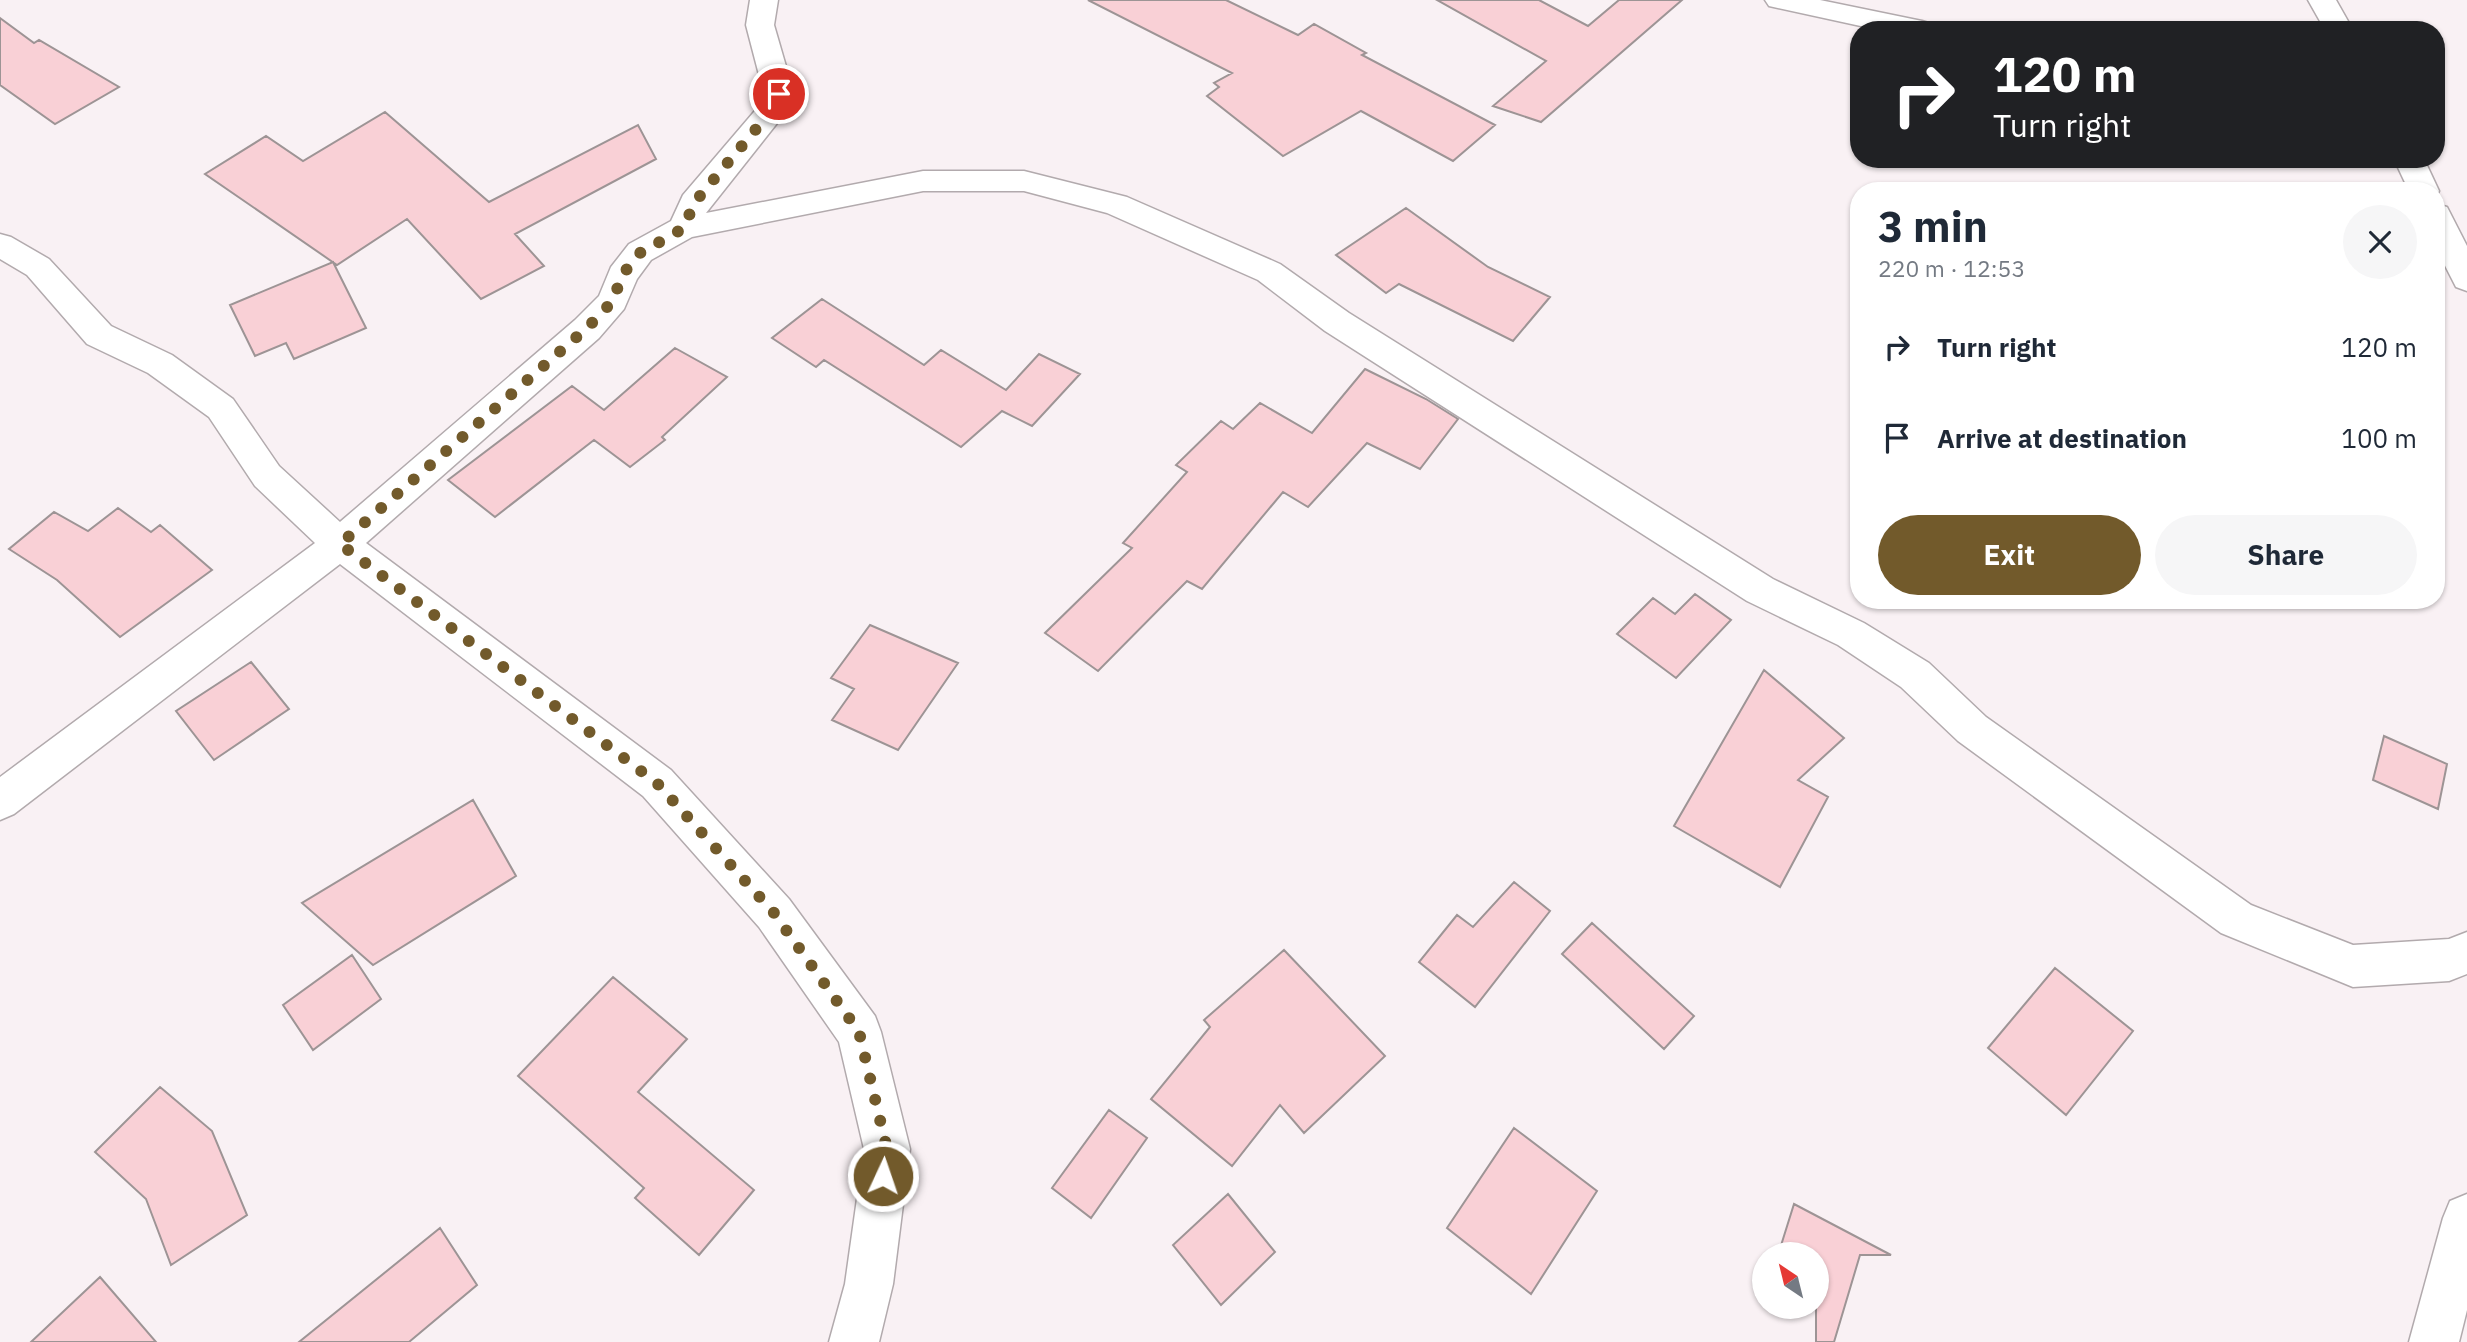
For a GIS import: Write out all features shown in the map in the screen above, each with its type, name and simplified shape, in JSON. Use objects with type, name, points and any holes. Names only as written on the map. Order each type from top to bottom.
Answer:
[{"type":"street","points":[[684,228],[694,203],[772,110],[779,94],[760,25],[764,0]]},
{"type":"street","points":[[1779,0],[1879,21]]},
{"type":"street","points":[[2322,0],[2334,21]]},
{"type":"street","points":[[0,801],[340,544],[587,328],[613,301],[622,275],[640,253],[684,228],[923,181],[1024,181],[1116,205],[1269,272],[1337,322],[1760,590],[1851,634],[1914,675],[1972,729],[2236,919],[2353,966],[2449,960],[2467,953]]},
{"type":"street","points":[[2445,234],[2467,279]]},
{"type":"street","points":[[0,245],[38,267],[99,335],[160,364],[221,408],[267,476],[340,544],[657,783],[774,913],[859,1032],[887,1149],[869,1284],[854,1342]]},
{"type":"street","points":[[0,275],[38,267]]},
{"type":"street","points":[[2434,1342],[2467,1218]]},
{"type":"building","points":[[1088,0],[1226,0],[1298,35],[1314,24],[1366,53],[1362,55],[1495,125],[1453,161],[1361,111],[1283,156],[1207,96],[1219,87],[1214,83],[1232,73]]},
{"type":"building","points":[[1437,0],[1539,0],[1588,26],[1619,0],[1682,0],[1541,122],[1493,106],[1546,61]]},
{"type":"building","points":[[0,18],[34,43],[39,40],[119,87],[55,124],[0,85]]},
{"type":"building","points":[[385,112],[489,202],[638,125],[656,159],[515,234],[544,266],[481,299],[407,219],[337,265],[205,174],[266,136],[303,161]]},
{"type":"building","points":[[1406,208],[1488,267],[1550,297],[1513,341],[1399,284],[1386,293],[1336,255]]},
{"type":"building","points":[[333,262],[366,328],[294,359],[286,343],[255,356],[230,305]]},
{"type":"building","points":[[822,299],[924,365],[941,350],[1006,390],[1039,354],[1080,374],[1032,426],[1002,411],[961,447],[824,360],[816,367],[772,338]]},
{"type":"building","points":[[675,348],[727,377],[662,437],[665,440],[630,467],[594,440],[495,517],[448,480],[572,386],[604,410]]},
{"type":"building","points":[[1365,369],[1426,399],[1458,419],[1420,469],[1367,443],[1308,507],[1283,492],[1202,589],[1187,581],[1098,671],[1045,633],[1132,548],[1123,543],[1187,472],[1176,465],[1221,421],[1233,429],[1260,403],[1312,433]]},
{"type":"building","points":[[118,508],[151,532],[160,525],[212,570],[120,637],[57,580],[9,549],[54,512],[88,531]]},
{"type":"building","points":[[1695,594],[1731,620],[1676,678],[1617,634],[1653,598],[1675,614]]},
{"type":"building","points":[[870,625],[958,663],[898,750],[832,720],[854,689],[831,678]]},
{"type":"building","points":[[251,662],[289,709],[214,760],[176,711]]},
{"type":"building","points":[[1764,670],[1844,738],[1798,780],[1828,797],[1780,887],[1674,826]]},
{"type":"building","points":[[2384,736],[2447,764],[2438,809],[2373,780]]},
{"type":"building","points":[[473,800],[516,876],[373,965],[302,903]]},
{"type":"building","points":[[1514,882],[1550,911],[1475,1007],[1419,962],[1457,915],[1473,927]]},
{"type":"building","points":[[1592,923],[1694,1016],[1664,1049],[1562,954]]},
{"type":"building","points":[[1284,950],[1385,1056],[1304,1133],[1280,1105],[1232,1166],[1151,1099],[1210,1027],[1204,1020]]},
{"type":"building","points":[[352,955],[381,999],[313,1050],[283,1005]]},
{"type":"building","points":[[2055,968],[2133,1031],[2066,1115],[1988,1048]]},
{"type":"building","points":[[613,977],[687,1039],[638,1092],[754,1190],[699,1255],[635,1198],[644,1188],[518,1076]]},
{"type":"building","points":[[160,1087],[212,1131],[247,1215],[171,1265],[146,1199],[95,1152]]},
{"type":"building","points":[[1109,1110],[1147,1138],[1091,1218],[1052,1188]]},
{"type":"building","points":[[1514,1128],[1597,1191],[1531,1294],[1447,1228]]},
{"type":"building","points":[[1228,1194],[1275,1252],[1221,1305],[1173,1245]]},
{"type":"building","points":[[1794,1204],[1891,1255],[1860,1255],[1834,1342],[1816,1342],[1816,1320],[1829,1320],[1829,1242],[1782,1242]]},
{"type":"building","points":[[440,1228],[477,1285],[409,1342],[299,1342]]},
{"type":"building","points":[[100,1277],[156,1342],[31,1342]]},
{"type":"route","points":[[779,94],[772,110],[739,146],[694,203],[684,228],[640,253],[622,275],[613,301],[587,328],[340,544],[657,783],[774,913],[859,1032],[887,1149],[883,1176]]}]
